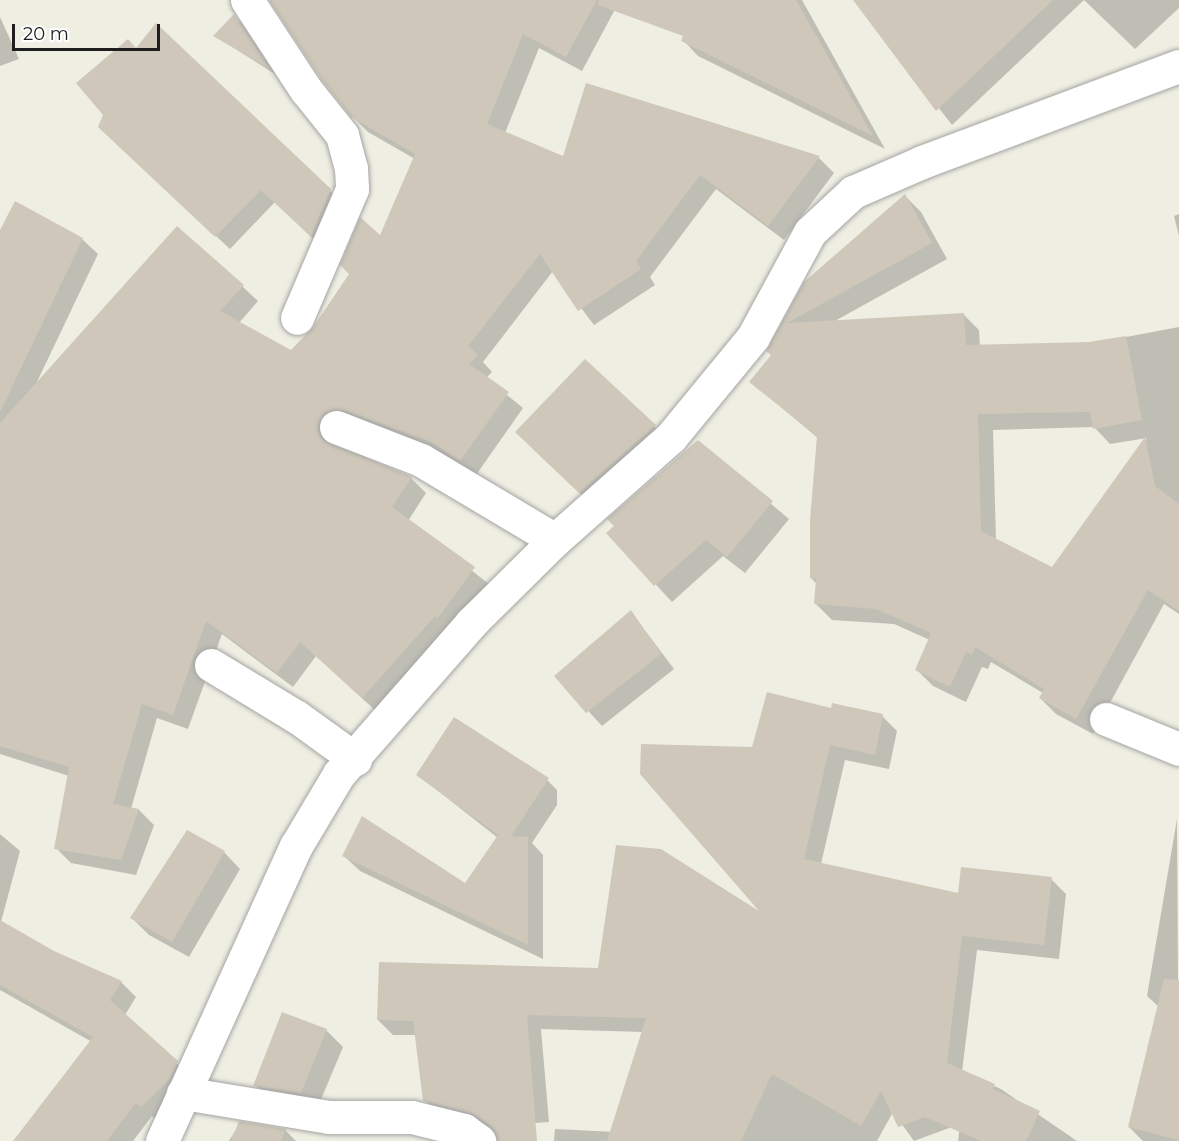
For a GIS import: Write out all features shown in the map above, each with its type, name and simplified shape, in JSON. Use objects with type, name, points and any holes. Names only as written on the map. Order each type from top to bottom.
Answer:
[{"type":"street","points":[[247,0],[306,90],[342,135],[351,168],[352,189],[297,318]]},
{"type":"street","points":[[162,1141],[296,846],[339,774],[355,759],[471,623],[555,540],[671,437],[753,337],[810,232],[853,192],[922,162],[1179,66]]},
{"type":"street","points":[[336,427],[421,460],[555,540]]},
{"type":"street","points":[[211,665],[355,759]]},
{"type":"street","points":[[1106,719],[1179,749]]},
{"type":"street","points":[[183,1093],[329,1117],[412,1117],[464,1131],[479,1141]]},
{"type":"building","points":[[269,0],[597,0],[566,57],[523,34],[487,124],[563,156],[586,83],[820,156],[768,226],[700,175],[636,261],[641,269],[578,311],[540,254],[468,346],[478,355],[469,364],[509,392],[460,461],[433,443],[343,410],[324,413],[317,429],[322,439],[412,477],[392,507],[475,567],[438,618],[435,616],[362,698],[300,642],[277,673],[206,621],[173,715],[142,704],[113,804],[139,809],[121,860],[54,849],[69,767],[0,746],[0,423],[177,226],[244,285],[220,311],[291,350],[314,326],[349,274],[340,265],[360,217],[380,235],[415,154],[351,117],[321,79]]},
{"type":"building","points":[[599,0],[796,0],[873,136],[681,41],[683,36],[598,5]]},
{"type":"building","points":[[853,0],[1053,0],[936,111]]},
{"type":"building","points":[[234,14],[270,69],[213,36]]},
{"type":"building","points":[[156,23],[331,189],[311,237],[261,190],[215,237],[98,127],[103,115],[76,83],[128,39],[136,48]]},
{"type":"building","points":[[905,194],[932,243],[787,323],[964,313],[966,345],[1089,342],[1126,336],[1142,420],[1093,429],[1090,412],[978,414],[981,531],[1052,567],[1145,437],[1155,486],[1179,504],[1179,611],[1148,590],[1076,719],[1039,698],[1044,689],[975,647],[972,655],[966,652],[950,687],[915,670],[931,633],[876,609],[814,604],[816,579],[810,578],[810,520],[817,436],[749,382],[771,355],[766,351],[804,282]]},
{"type":"building","points":[[15,201],[83,238],[0,412],[0,230]]},
{"type":"building","points":[[585,359],[656,425],[579,493],[515,432]]},
{"type":"building","points":[[698,440],[773,501],[727,557],[706,540],[654,586],[606,533],[614,526],[607,519]]},
{"type":"building","points":[[631,610],[661,654],[586,713],[554,676]]},
{"type":"building","points":[[767,692],[831,708],[832,703],[883,714],[875,755],[830,745],[804,859],[958,893],[961,867],[1052,877],[1044,945],[962,936],[947,1063],[995,1084],[993,1089],[1040,1111],[1026,1141],[981,1141],[925,1117],[898,1127],[881,1091],[861,1126],[772,1074],[741,1141],[607,1141],[646,1018],[527,1015],[537,1141],[497,1141],[491,1126],[475,1115],[423,1101],[413,1021],[377,1020],[379,962],[598,968],[616,845],[661,849],[759,911],[640,774],[641,744],[752,747]]},
{"type":"building","points":[[454,717],[549,778],[511,836],[528,837],[528,945],[342,856],[362,816],[465,883],[498,835],[416,775]]},
{"type":"building","points":[[187,830],[225,851],[172,942],[130,918]]},
{"type":"building","points":[[0,920],[54,951],[122,981],[110,1000],[178,1061],[169,1080],[141,1107],[136,1103],[107,1141],[13,1141],[93,1037],[0,985]]},
{"type":"building","points":[[1164,979],[1179,980],[1179,1140],[1128,1127]]},
{"type":"building","points":[[282,1012],[327,1029],[301,1093],[253,1086]]},
{"type":"building","points":[[239,1121],[286,1129],[281,1141],[231,1141]]}]
